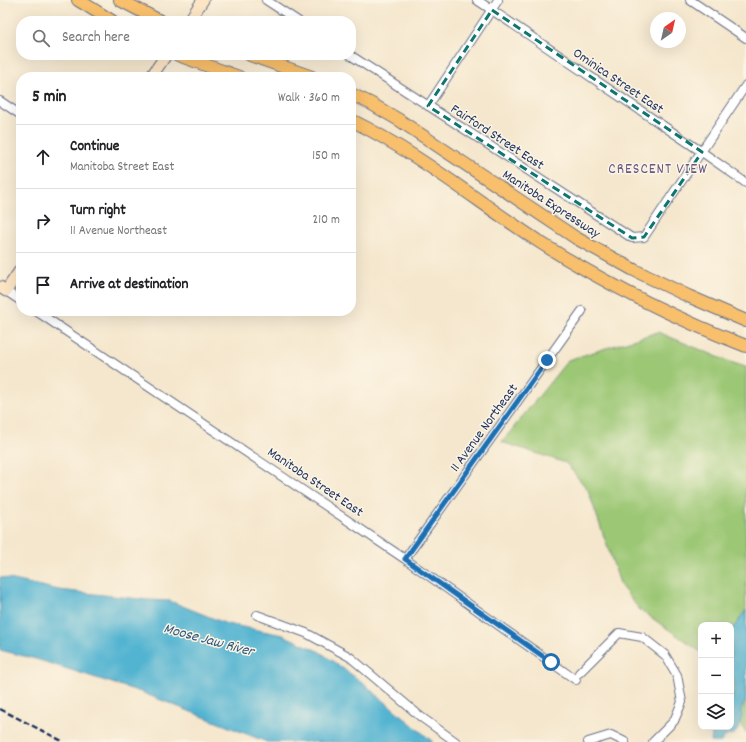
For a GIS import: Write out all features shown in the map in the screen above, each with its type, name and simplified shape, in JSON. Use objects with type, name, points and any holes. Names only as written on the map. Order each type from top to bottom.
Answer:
[{"type":"main road","points":[[78,0],[104,16]]},
{"type":"main road","points":[[120,0],[150,16]]},
{"type":"main road","points":[[192,60],[225,72]]},
{"type":"main road","points":[[264,60],[298,72]]},
{"type":"main road","name":"Manitoba Expressway","points":[[356,96],[399,120],[576,238],[641,274],[746,321]]},
{"type":"main road","points":[[356,123],[390,141],[541,242],[589,272],[676,317],[711,333],[746,346]]},
{"type":"street","points":[[193,16],[204,0]]},
{"type":"street","points":[[266,0],[290,16]]},
{"type":"street","name":"Ominica Street East","points":[[477,0],[746,183]]},
{"type":"street","points":[[428,106],[498,0]]},
{"type":"street","points":[[690,0],[746,38]]},
{"type":"street","name":"Fairford Street East","points":[[356,59],[632,238],[644,237],[702,152]]},
{"type":"street","points":[[154,72],[163,60]]},
{"type":"street","points":[[702,152],[746,85]]},
{"type":"street","points":[[0,101],[16,112]]},
{"type":"street","points":[[16,275],[3,289],[16,298]]},
{"type":"street","name":"11 Avenue Northeast","points":[[405,559],[582,311]]},
{"type":"street","name":"Manitoba Street East","points":[[43,316],[578,676],[619,633],[642,637],[665,655],[677,675],[682,702],[674,721],[653,742]]},
{"type":"street","points":[[256,615],[306,633],[350,657],[421,717],[456,742]]},
{"type":"street","points":[[588,742],[611,735],[625,742]]},
{"type":"highlighted area","points":[[492,10],[702,152],[644,237],[632,238],[428,106]]},
{"type":"green space","points":[[658,332],[730,362],[746,367],[746,734],[734,710],[734,622],[698,622],[698,650],[639,609],[621,586],[588,490],[566,463],[502,442],[568,360]]},
{"type":"water","name":"Moose Jaw River","points":[[0,577],[59,590],[170,601],[227,624],[283,635],[320,652],[359,680],[433,742],[267,742],[141,692],[36,659],[0,650]]},
{"type":"water","points":[[746,610],[746,700],[741,710],[742,717],[738,729],[734,734],[726,736],[721,742],[711,742],[713,730],[734,730],[734,627]]},
{"type":"railway","points":[[0,709],[64,742]]},
{"type":"district","name":"CRESCENT VIEW","points":[[658,168]]},
{"type":"route","points":[[547,360],[405,559],[551,662]]}]
